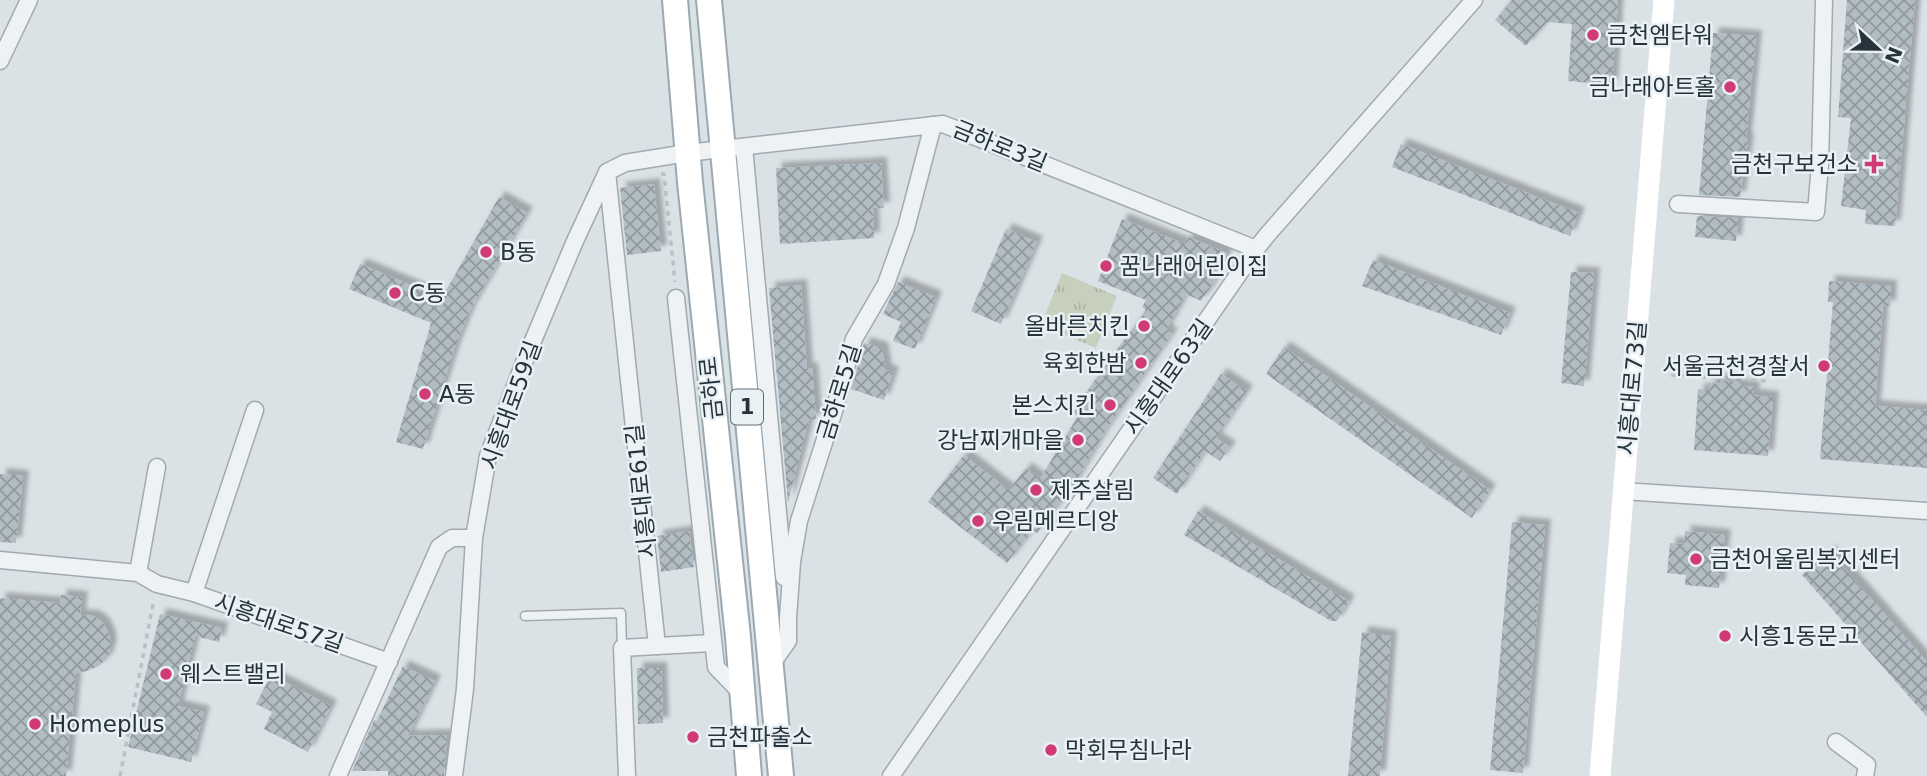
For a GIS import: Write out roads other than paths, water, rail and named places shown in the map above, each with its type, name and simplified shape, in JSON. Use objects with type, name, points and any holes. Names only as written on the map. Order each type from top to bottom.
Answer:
[{"type":"main road","name":"금하로","points":[[675,0],[687,153],[749,776]]},
{"type":"main road","name":"금하로","points":[[709,0],[734,149],[781,776]]},
{"type":"street","points":[[0,61],[29,0]]},
{"type":"street","name":"시흥대로63길","points":[[891,776],[1256,249],[1474,0]]},
{"type":"street","name":"시흥대로73길","points":[[1600,776],[1664,0]]},
{"type":"street","points":[[1678,204],[1816,212],[1820,164],[1824,0]]},
{"type":"street","name":"금하로3길","points":[[687,153],[943,124],[1256,249]]},
{"type":"street","name":"금하로5길","points":[[771,665],[788,641],[792,562],[799,521],[854,339],[886,284],[902,239],[933,125]]},
{"type":"street","points":[[734,149],[788,618]]},
{"type":"street","points":[[607,172],[625,163],[687,153]]},
{"type":"street","name":"시흥대로59길","points":[[454,776],[465,689],[474,538],[488,456],[527,355],[607,172]]},
{"type":"street","name":"시흥대로61길","points":[[607,172],[657,646]]},
{"type":"street","points":[[676,298],[716,667],[742,694]]},
{"type":"street","name":"시흥대로57길","points":[[255,410],[194,593],[388,662]]},
{"type":"street","points":[[138,573],[157,467]]},
{"type":"street","points":[[1623,491],[1927,510]]},
{"type":"street","points":[[338,776],[439,548],[452,538],[474,538]]},
{"type":"street","points":[[0,560],[138,573],[157,584],[194,593]]},
{"type":"street","points":[[627,776],[622,648],[713,643]]},
{"type":"street","points":[[1836,742],[1867,765],[1865,776]]},
{"type":"lane","points":[[525,616],[621,613],[622,648]]},
{"type":"place","name":"금천엠타워","points":[[1593,35]]},
{"type":"place","name":"금나래아트홀","points":[[1730,87]]},
{"type":"place","name":"금천구보건소","points":[[1874,164]]},
{"type":"place","name":"B동","points":[[486,252]]},
{"type":"place","name":"꿈나래어린이집","points":[[1106,266]]},
{"type":"place","name":"C동","points":[[395,293]]},
{"type":"place","name":"올바른치킨","points":[[1144,326]]},
{"type":"place","name":"육회한밤","points":[[1141,363]]},
{"type":"place","name":"서울금천경찰서","points":[[1824,366]]},
{"type":"place","name":"A동","points":[[425,394]]},
{"type":"place","name":"본스치킨","points":[[1110,405]]},
{"type":"place","name":"강남찌개마을","points":[[1078,440]]},
{"type":"place","name":"제주살림","points":[[1036,490]]},
{"type":"place","name":"우림메르디앙","points":[[978,521]]},
{"type":"place","name":"금천어울림복지센터","points":[[1696,559]]},
{"type":"place","name":"시흥1동문고","points":[[1725,636]]},
{"type":"place","name":"웨스트밸리","points":[[166,674]]},
{"type":"place","name":"Homeplus","points":[[35,724]]},
{"type":"place","name":"금천파출소","points":[[693,737]]},
{"type":"place","name":"막회무침나라","points":[[1051,750]]}]
